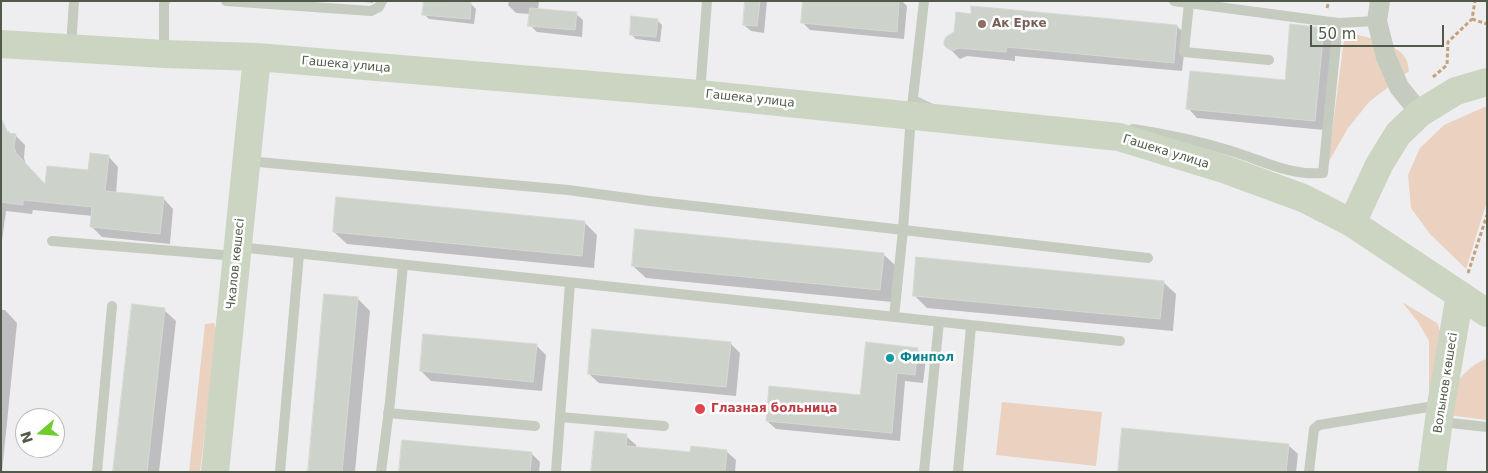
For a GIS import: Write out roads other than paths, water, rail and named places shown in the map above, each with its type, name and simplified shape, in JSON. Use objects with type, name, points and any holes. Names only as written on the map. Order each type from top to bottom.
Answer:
[{"type":"main road","name":"Гашека улица","points":[[1,44],[164,54],[257,57],[700,94],[912,108],[1119,137],[1224,169],[1303,198],[1352,223],[1487,313]]},
{"type":"main road","name":"Чкалов көшесі","points":[[215,472],[257,57]]},
{"type":"main road","points":[[1352,223],[1380,166],[1414,106],[1487,82]]},
{"type":"main road","name":"Волынов көшесі","points":[[1432,472],[1460,295]]},
{"type":"street","points":[[1380,1],[1378,21],[1386,57],[1399,87],[1414,106]]},
{"type":"lane","points":[[71,48],[74,1]]},
{"type":"lane","points":[[164,54],[165,1]]},
{"type":"lane","points":[[226,1],[372,12],[382,1]]},
{"type":"lane","points":[[700,94],[707,1]]},
{"type":"lane","points":[[894,317],[903,230],[912,108],[924,1]]},
{"type":"lane","points":[[1174,1],[1338,23],[1378,21]]},
{"type":"lane","points":[[1189,3],[1184,52],[1269,60]]},
{"type":"lane","points":[[912,108],[932,108],[1114,126],[1160,133],[1231,151],[1267,164],[1309,174],[1323,173],[1338,23]]},
{"type":"lane","points":[[246,161],[568,190],[1148,258]]},
{"type":"lane","points":[[52,241],[299,254],[1120,342]]},
{"type":"lane","points":[[280,472],[299,254]]},
{"type":"lane","points":[[381,472],[403,265]]},
{"type":"lane","points":[[556,472],[570,283]]},
{"type":"lane","points":[[97,472],[112,306]]},
{"type":"lane","points":[[924,472],[939,322]]},
{"type":"lane","points":[[958,472],[971,326]]},
{"type":"lane","points":[[388,413],[535,426]]},
{"type":"lane","points":[[1309,472],[1314,429],[1319,425],[1440,414],[1487,427]]},
{"type":"lane","points":[[560,417],[664,426]]},
{"type":"place","name":"Ак Ерке","points":[[982,24]]},
{"type":"place","name":"Финпол","points":[[890,358]]},
{"type":"place","name":"Глазная больница","points":[[700,409]]}]
